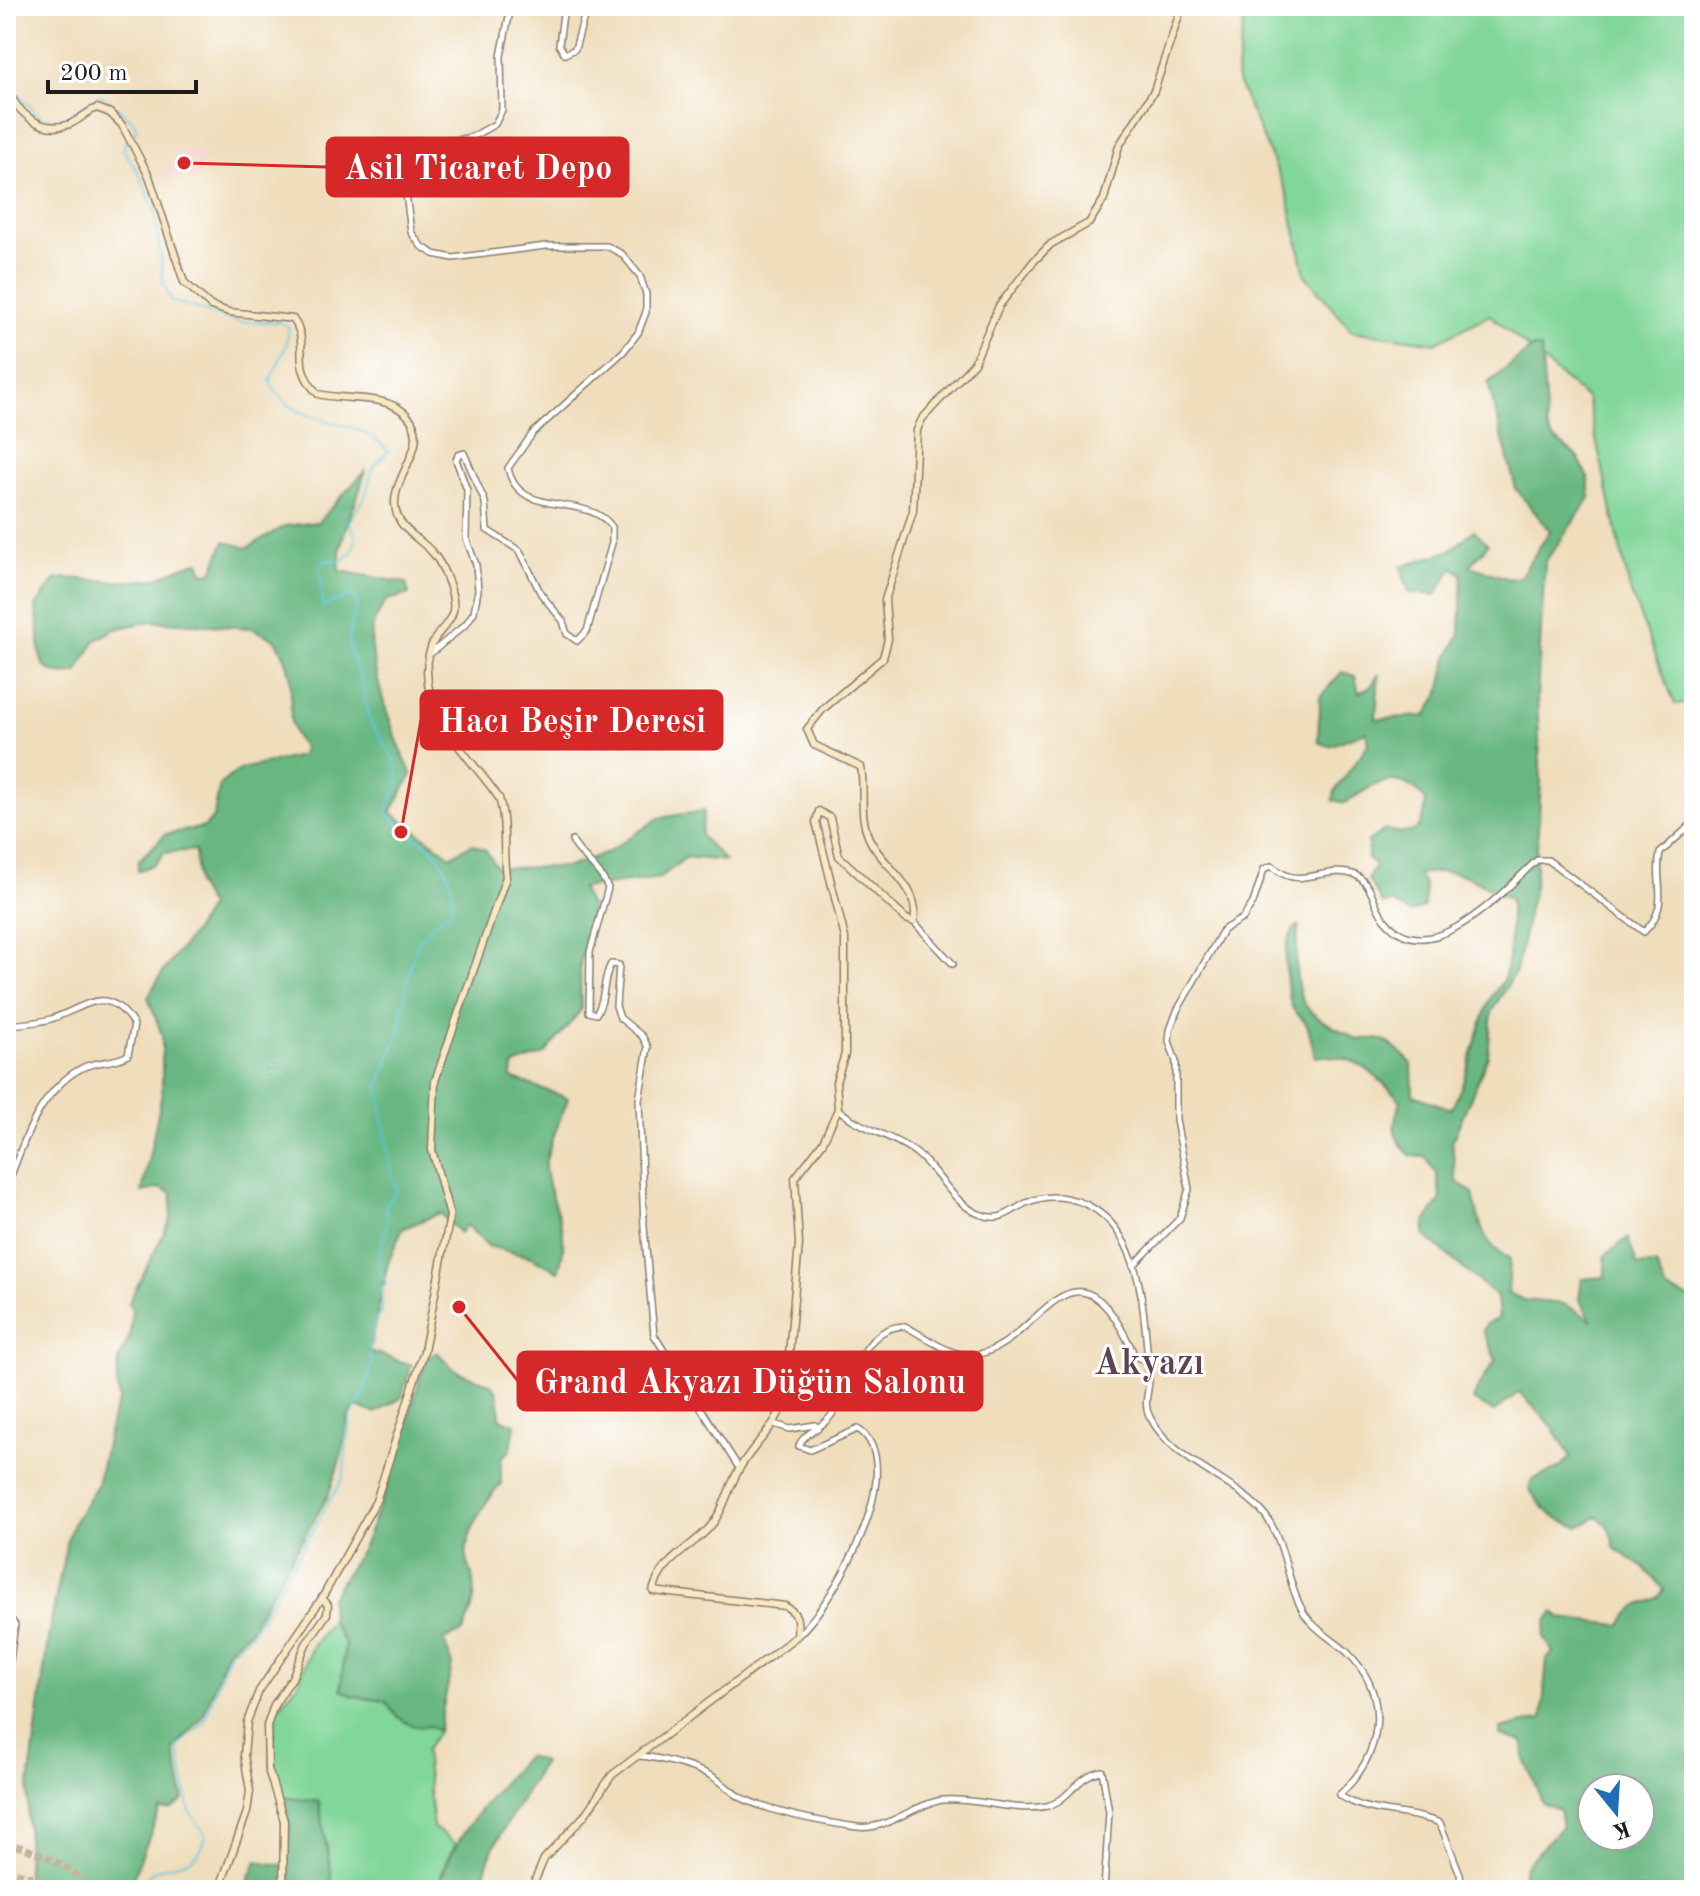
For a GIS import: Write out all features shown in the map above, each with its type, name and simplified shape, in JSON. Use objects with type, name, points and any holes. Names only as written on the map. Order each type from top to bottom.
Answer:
[{"type":"main road","points":[[531,1890],[544,1859],[584,1816],[612,1775],[634,1755],[797,1636],[796,1612],[785,1606],[653,1591],[655,1578],[664,1566],[708,1529],[722,1512],[739,1468],[774,1424],[785,1398],[799,1244],[795,1178],[823,1142],[838,1109],[836,1082],[845,1054],[845,938],[816,822],[819,811],[830,818],[839,856],[906,919],[914,922],[911,893],[897,872],[876,853],[867,835],[863,819],[861,767],[814,745],[807,729],[823,709],[875,669],[883,658],[888,639],[885,600],[913,511],[917,430],[922,419],[974,363],[999,306],[1033,262],[1051,244],[1083,230],[1089,223],[1108,190],[1119,146],[1154,91],[1182,6]]},
{"type":"main road","points":[[6,87],[15,107],[39,123],[71,124],[91,110],[103,109],[122,125],[149,176],[184,282],[211,306],[229,312],[293,319],[299,328],[300,368],[318,394],[336,399],[383,401],[407,415],[415,429],[416,442],[399,485],[395,502],[397,517],[439,561],[455,604],[455,616],[434,641],[429,655],[433,706],[499,798],[504,814],[501,847],[506,877],[435,1081],[432,1150],[450,1216],[424,1351],[396,1436],[386,1478],[322,1598],[259,1691],[247,1722],[244,1755],[250,1791],[247,1812],[219,1890]]},
{"type":"main road","points":[[283,1890],[284,1821],[268,1769],[267,1726],[306,1644],[327,1614],[328,1605],[322,1598]]},
{"type":"street","points":[[429,655],[466,624],[474,612],[478,590],[476,565],[466,538],[469,506],[456,460],[464,453],[485,502],[489,532],[520,551],[541,594],[563,621],[567,634],[577,641],[587,631],[612,543],[612,527],[595,512],[526,496],[515,488],[508,468],[533,433],[623,352],[638,333],[646,312],[643,285],[622,254],[607,246],[546,246],[453,258],[434,254],[421,246],[411,232],[405,186],[414,171],[445,142],[484,132],[495,124],[502,110],[501,56],[511,6]]},
{"type":"street","points":[[564,6],[559,45],[561,51],[570,54],[575,49],[587,6]]},
{"type":"street","points":[[1133,1266],[1180,1218],[1189,1189],[1176,1120],[1176,1062],[1169,1041],[1170,1030],[1177,1011],[1223,930],[1243,918],[1253,903],[1264,869],[1271,866],[1289,876],[1339,872],[1355,875],[1366,884],[1383,918],[1394,929],[1428,938],[1447,932],[1474,915],[1507,890],[1537,860],[1548,860],[1644,932],[1656,920],[1660,901],[1660,853],[1694,822]]},
{"type":"street","points":[[572,841],[579,854],[596,865],[608,888],[590,952],[589,1012],[596,1014],[601,1009],[604,976],[611,964],[619,965],[616,1006],[620,1018],[642,1036],[648,1047],[639,1100],[644,1227],[654,1335],[739,1468]]},
{"type":"street","points":[[914,922],[953,964]]},
{"type":"street","points":[[6,1025],[42,1021],[90,1001],[106,1000],[119,1006],[134,1025],[128,1055],[120,1060],[84,1066],[51,1095],[25,1137],[6,1190]]},
{"type":"street","points":[[838,1109],[911,1150],[961,1202],[984,1216],[998,1218],[1027,1203],[1049,1197],[1087,1204],[1106,1217],[1122,1238],[1133,1266],[1148,1333],[1146,1402],[1151,1420],[1202,1470],[1265,1515],[1306,1616],[1358,1665],[1376,1705],[1374,1748],[1339,1795],[1358,1808],[1427,1818],[1440,1823],[1456,1861],[1462,1890]]},
{"type":"street","points":[[797,1636],[839,1584],[876,1483],[875,1451],[868,1436],[858,1429],[810,1450],[802,1449],[801,1439],[818,1429],[841,1399],[868,1345],[880,1332],[894,1326],[905,1326],[959,1353],[973,1355],[1001,1344],[1041,1310],[1079,1292],[1092,1295],[1120,1321],[1135,1356],[1145,1361]]},
{"type":"street","points":[[774,1424],[790,1429],[815,1425],[818,1429]]},
{"type":"street","points":[[6,1612],[15,1625],[6,1687]]},
{"type":"street","points":[[634,1755],[663,1757],[718,1779],[743,1799],[859,1828],[885,1824],[912,1809],[941,1801],[978,1799],[1046,1807],[1090,1773],[1102,1771],[1109,1812],[1104,1890]]},
{"type":"shaded area","points":[[187,149],[203,151],[200,176],[161,178],[170,158]]},
{"type":"green space","points":[[1253,6],[1683,6],[1694,10],[1694,704],[1675,704],[1630,591],[1587,399],[1490,315],[1435,343],[1352,331],[1305,275],[1287,193],[1236,77],[1244,21]]},
{"type":"green space","points":[[1532,348],[1541,348],[1547,427],[1551,436],[1578,457],[1588,477],[1590,498],[1545,562],[1537,697],[1541,781],[1535,881],[1516,971],[1492,1011],[1488,1056],[1452,1141],[1456,1181],[1473,1193],[1480,1223],[1488,1240],[1510,1259],[1508,1293],[1524,1300],[1564,1304],[1592,1320],[1579,1299],[1582,1279],[1605,1277],[1605,1256],[1628,1238],[1637,1265],[1656,1265],[1666,1290],[1694,1300],[1694,1890],[1518,1890],[1525,1866],[1562,1826],[1559,1810],[1543,1804],[1524,1757],[1523,1741],[1500,1736],[1500,1729],[1542,1719],[1547,1659],[1554,1652],[1544,1637],[1547,1621],[1554,1612],[1560,1618],[1620,1625],[1635,1607],[1658,1598],[1664,1589],[1644,1568],[1615,1548],[1608,1525],[1597,1517],[1579,1527],[1570,1524],[1550,1513],[1534,1496],[1529,1489],[1532,1480],[1559,1468],[1571,1457],[1553,1427],[1519,1392],[1494,1412],[1473,1400],[1496,1360],[1483,1331],[1486,1324],[1499,1318],[1497,1297],[1425,1236],[1425,1223],[1441,1199],[1437,1174],[1425,1157],[1411,1156],[1396,1137],[1394,1125],[1401,1101],[1373,1074],[1352,1061],[1329,1056],[1315,1057],[1305,1022],[1292,1008],[1287,985],[1286,951],[1299,925],[1297,982],[1310,1011],[1358,1040],[1382,1040],[1394,1047],[1412,1064],[1413,1095],[1451,1109],[1463,1083],[1489,1002],[1505,975],[1510,899],[1467,876],[1434,872],[1418,874],[1425,886],[1424,907],[1410,913],[1391,902],[1383,905],[1368,879],[1375,866],[1368,859],[1368,841],[1385,830],[1404,833],[1416,829],[1423,819],[1426,800],[1415,790],[1396,781],[1367,789],[1345,803],[1333,800],[1335,791],[1369,743],[1366,732],[1329,746],[1318,742],[1320,697],[1342,672],[1355,676],[1359,693],[1372,685],[1379,674],[1376,719],[1426,716],[1440,692],[1448,657],[1460,634],[1462,574],[1453,567],[1436,595],[1409,593],[1401,567],[1451,550],[1474,530],[1488,544],[1470,566],[1509,579],[1520,577],[1550,531],[1516,489],[1488,383]]},
{"type":"green space","points":[[365,471],[344,532],[340,571],[406,583],[409,594],[387,600],[374,622],[372,636],[383,699],[412,775],[391,812],[451,856],[472,844],[486,850],[497,868],[568,867],[608,852],[659,818],[704,811],[701,836],[725,861],[686,857],[660,878],[581,888],[592,910],[580,965],[581,1010],[545,1054],[514,1065],[511,1078],[568,1098],[545,1162],[547,1182],[562,1229],[562,1256],[558,1271],[531,1257],[488,1246],[466,1225],[460,1233],[440,1213],[402,1229],[388,1263],[369,1351],[412,1365],[401,1398],[376,1413],[356,1407],[348,1416],[342,1454],[328,1496],[249,1631],[227,1650],[203,1717],[174,1749],[184,1800],[172,1809],[160,1810],[128,1890],[121,1890],[111,1881],[101,1890],[27,1890],[28,1792],[49,1632],[67,1541],[74,1521],[97,1485],[112,1417],[119,1401],[119,1360],[130,1335],[132,1311],[129,1302],[171,1219],[172,1193],[160,1188],[142,1192],[162,1094],[162,1035],[148,997],[209,906],[197,885],[195,850],[164,853],[155,864],[138,871],[138,861],[166,834],[205,827],[214,816],[220,784],[241,769],[301,756],[303,747],[293,730],[290,675],[276,640],[252,628],[151,621],[115,629],[95,641],[77,673],[56,672],[44,666],[42,660],[36,606],[55,580],[142,580],[199,562],[203,573],[212,572],[225,541],[247,548],[285,526],[318,522]]},
{"type":"green space","points":[[437,1352],[457,1371],[490,1384],[498,1395],[500,1418],[515,1424],[511,1450],[501,1458],[501,1485],[480,1513],[467,1546],[467,1560],[475,1590],[463,1632],[444,1640],[452,1665],[438,1731],[430,1726],[409,1724],[393,1712],[386,1701],[352,1696],[341,1689],[345,1644],[331,1621],[330,1599],[363,1547],[390,1480],[426,1359]]},
{"type":"green space","points":[[331,1621],[345,1644],[341,1690],[362,1698],[386,1701],[438,1731],[425,1751],[433,1827],[456,1844],[445,1863],[437,1890],[330,1890],[319,1803],[283,1797],[271,1765],[277,1709],[298,1684],[312,1646]]},
{"type":"green space","points":[[526,1756],[543,1762],[493,1848],[478,1890],[437,1890],[462,1835]]},
{"type":"green space","points":[[283,1797],[319,1802],[331,1871],[330,1890],[244,1890],[257,1861],[286,1866],[289,1823]]},
{"type":"waterway","points":[[6,60],[17,92],[41,118],[64,119],[101,95],[134,122],[137,130],[132,135]]},
{"type":"waterway","points":[[127,140],[123,149],[140,175],[155,211],[164,285],[171,301],[240,322],[280,322],[289,327],[286,346],[270,381],[280,397],[308,415],[359,431],[375,439],[388,451],[373,468],[365,497],[349,522],[356,537],[353,551],[342,561],[325,560],[320,568],[323,607],[352,594],[357,601],[348,642],[351,655],[359,671],[370,721],[396,762],[398,781],[387,814],[398,823],[401,832],[435,852],[448,873],[453,897],[452,911],[433,924],[420,939],[411,962],[400,1029],[379,1086],[390,1168],[397,1191],[386,1205],[387,1220],[378,1263],[386,1283],[381,1291],[382,1312],[375,1319],[369,1346],[372,1364],[363,1396],[350,1418],[343,1478],[251,1633],[229,1652],[205,1721],[178,1747],[190,1812],[206,1835],[201,1849],[186,1861],[156,1870],[138,1890]]},
{"type":"tunnel","points":[[6,1843],[52,1860],[73,1873],[91,1890]]},
{"type":"tunnel","points":[[6,1870],[37,1878],[55,1890]]},
{"type":"place","name":"Asil Ticaret Depo","points":[[184,163]]},
{"type":"place","name":"Hacı Beşir Deresi","points":[[401,832]]},
{"type":"place","name":"Grand Akyazı Düğün Salonu","points":[[459,1307]]},
{"type":"district","name":"Akyazı","points":[[1149,1365]]}]
